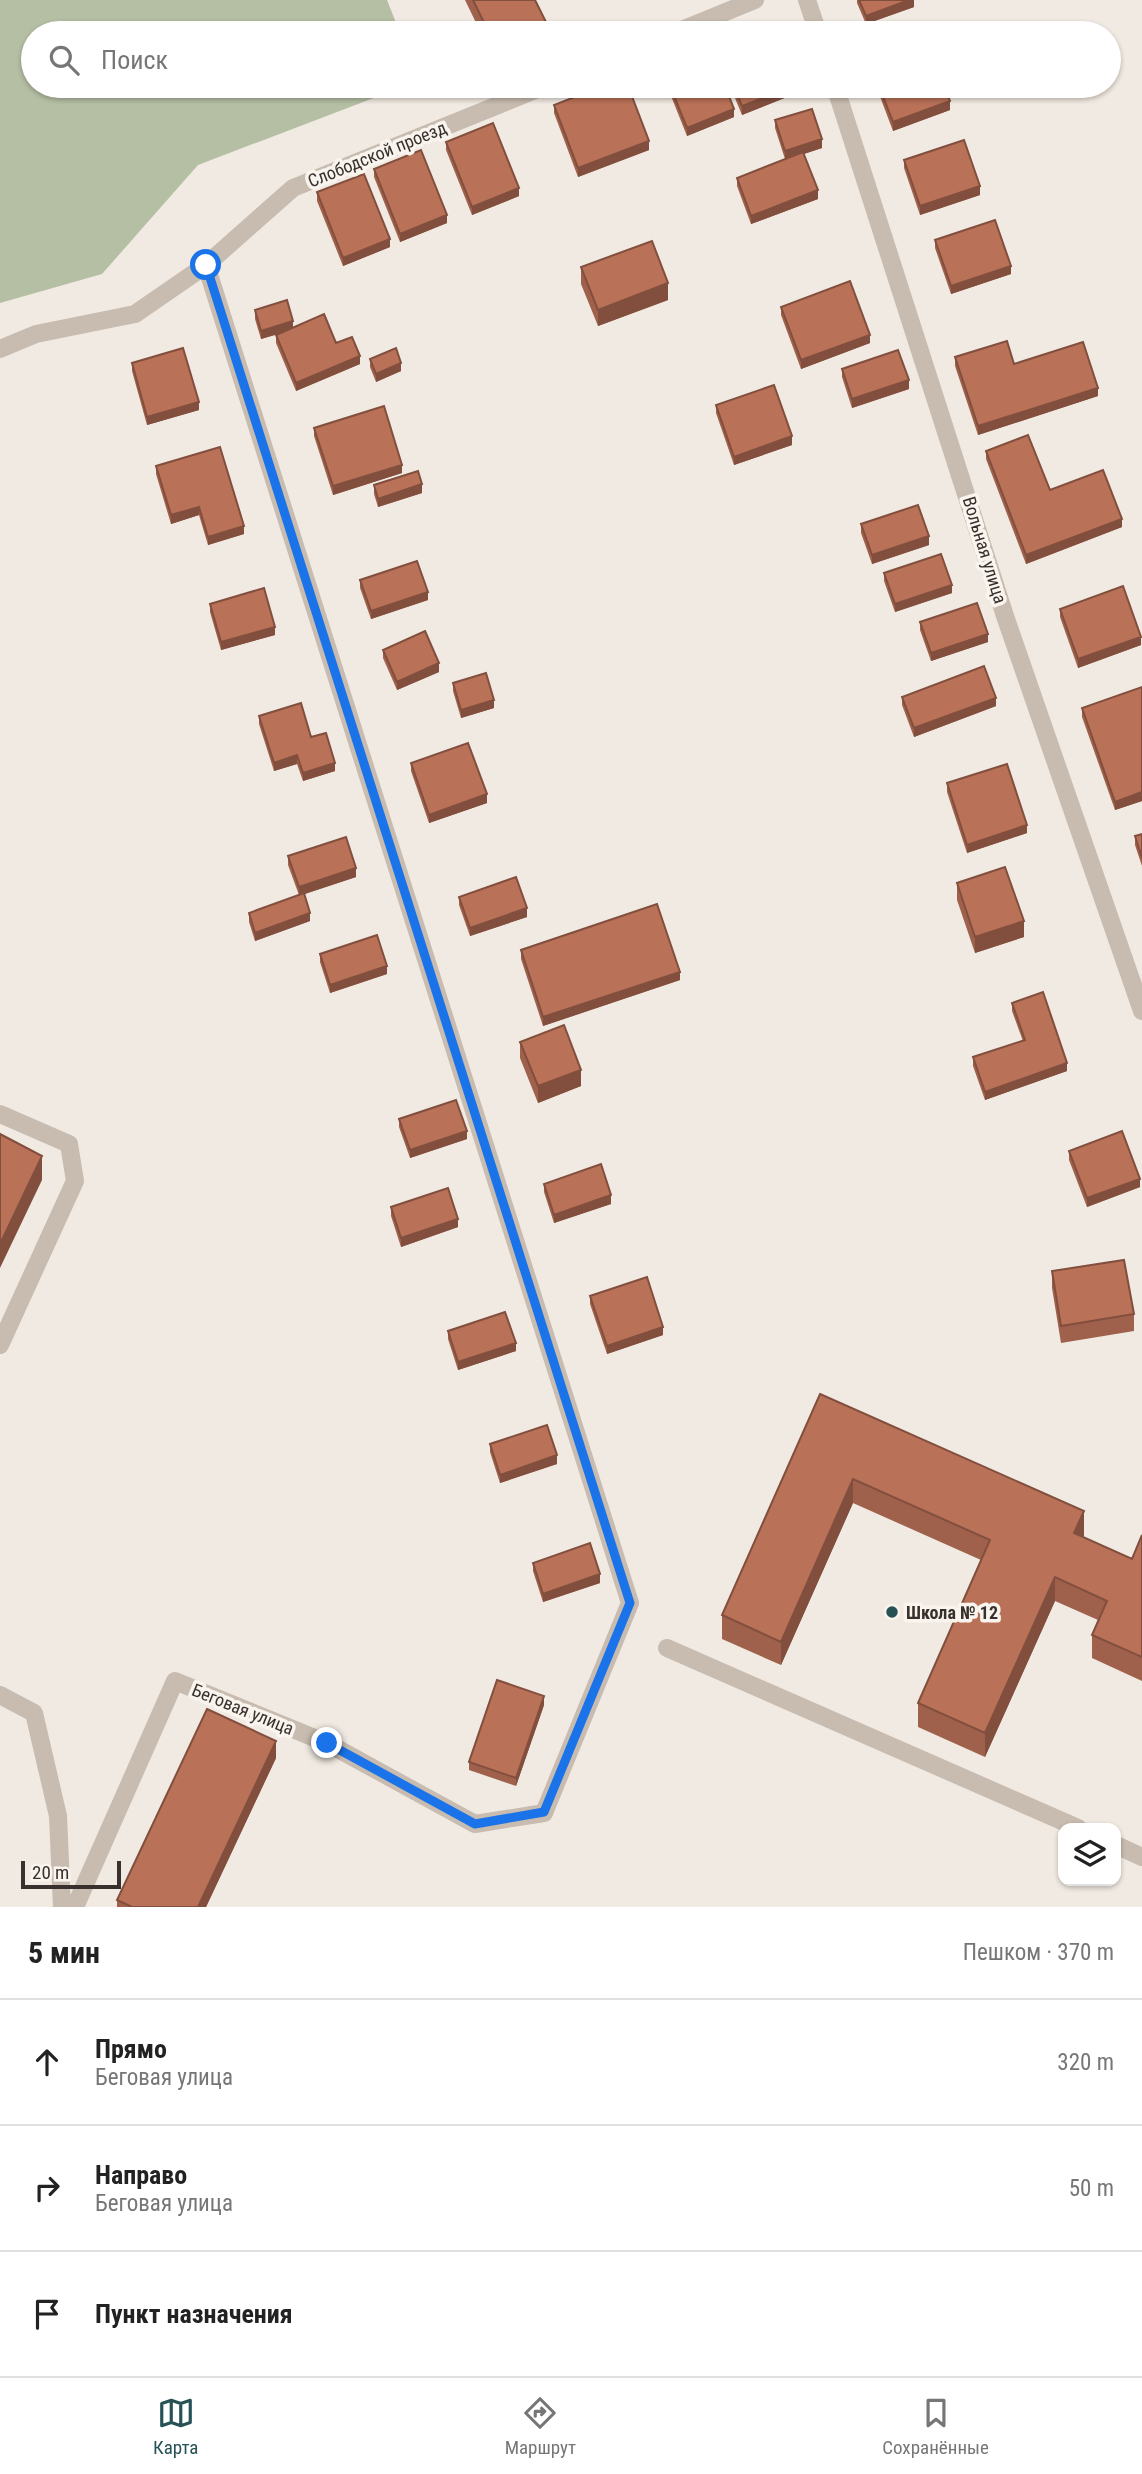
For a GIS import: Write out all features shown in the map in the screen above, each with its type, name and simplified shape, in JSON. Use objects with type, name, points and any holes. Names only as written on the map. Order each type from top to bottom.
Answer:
[{"type":"street","points":[[703,21],[755,0]]},
{"type":"street","points":[[807,0],[814,21]]},
{"type":"street","name":"Слободской проезд","points":[[0,349],[36,334],[135,314],[206,265],[293,188],[515,98]]},
{"type":"street","name":"Вольная улица","points":[[839,98],[1006,619],[1142,1011]]},
{"type":"street","name":"Беговая улица","points":[[75,1907],[175,1681],[327,1743],[475,1824],[544,1812],[630,1603],[206,265]]},
{"type":"street","points":[[0,1114],[69,1144],[75,1181],[0,1345]]},
{"type":"street","points":[[667,1648],[1067,1823]]},
{"type":"street","points":[[0,1695],[34,1713],[58,1816],[62,1907]]},
{"type":"street","points":[[1121,1847],[1142,1857]]},
{"type":"green space","points":[[0,0],[387,0],[395,21],[21,21],[21,98],[374,98],[198,165],[102,274],[0,303]]},
{"type":"building","points":[[473,0],[535,0],[546,21],[483,21]]},
{"type":"building","points":[[859,0],[909,0],[866,16]]},
{"type":"building","points":[[572,98],[633,98],[649,141],[578,168],[554,105]]},
{"type":"building","points":[[675,98],[730,98],[734,109],[687,128]]},
{"type":"building","points":[[739,98],[763,98],[742,106]]},
{"type":"building","points":[[884,98],[949,98],[950,101],[893,122]]},
{"type":"building","points":[[812,109],[822,139],[785,151],[775,120]]},
{"type":"building","points":[[493,123],[519,188],[472,207],[446,142]]},
{"type":"building","points":[[964,140],[980,186],[920,206],[904,160]]},
{"type":"building","points":[[421,150],[447,215],[400,234],[374,169]]},
{"type":"building","points":[[803,152],[818,190],[751,216],[737,178]]},
{"type":"building","points":[[364,174],[390,239],[343,258],[317,192]]},
{"type":"building","points":[[995,220],[1011,266],[951,286],[935,240]]},
{"type":"building","points":[[652,241],[668,283],[598,310],[581,267]]},
{"type":"building","points":[[850,281],[870,335],[801,360],[781,307]]},
{"type":"building","points":[[287,300],[293,321],[261,331],[255,310]]},
{"type":"building","points":[[324,314],[336,343],[352,337],[360,356],[296,383],[276,335]]},
{"type":"building","points":[[1007,341],[1014,364],[1083,342],[1098,388],[978,426],[955,357]]},
{"type":"building","points":[[183,348],[199,402],[147,417],[132,363]]},
{"type":"building","points":[[396,348],[401,363],[376,374],[370,359]]},
{"type":"building","points":[[898,350],[909,380],[852,399],[842,369]]},
{"type":"building","points":[[774,385],[792,436],[734,457],[716,405]]},
{"type":"building","points":[[384,406],[402,465],[333,486],[314,428]]},
{"type":"building","points":[[1028,435],[1050,490],[1103,470],[1122,519],[1026,555],[986,451]]},
{"type":"building","points":[[220,447],[244,526],[208,537],[199,507],[171,515],[156,466]]},
{"type":"building","points":[[418,471],[422,484],[378,499],[374,485]]},
{"type":"building","points":[[918,505],[929,536],[872,555],[861,524]]},
{"type":"building","points":[[941,554],[952,585],[895,604],[884,573]]},
{"type":"building","points":[[417,561],[428,592],[371,611],[360,580]]},
{"type":"building","points":[[1123,586],[1141,637],[1078,659],[1060,609]]},
{"type":"building","points":[[264,588],[275,627],[221,642],[210,604]]},
{"type":"building","points":[[977,603],[988,634],[931,653],[920,622]]},
{"type":"building","points":[[425,631],[439,663],[397,682],[383,650]]},
{"type":"building","points":[[984,666],[996,698],[914,728],[902,697]]},
{"type":"building","points":[[486,673],[494,700],[461,710],[453,683]]},
{"type":"building","points":[[1142,687],[1142,792],[1115,802],[1082,708]]},
{"type":"building","points":[[301,703],[311,737],[326,733],[335,763],[303,773],[297,755],[274,763],[259,716]]},
{"type":"building","points":[[468,743],[487,794],[429,815],[411,763]]},
{"type":"building","points":[[1007,764],[1027,825],[967,845],[947,783]]},
{"type":"building","points":[[1142,834],[1142,858],[1135,836]]},
{"type":"building","points":[[346,837],[356,868],[299,887],[288,856]]},
{"type":"building","points":[[1005,867],[1024,921],[975,937],[957,883]]},
{"type":"building","points":[[516,877],[527,908],[470,928],[459,897]]},
{"type":"building","points":[[304,893],[310,913],[255,933],[249,913]]},
{"type":"building","points":[[657,904],[680,972],[543,1017],[521,950]]},
{"type":"building","points":[[377,935],[387,966],[330,985],[320,954]]},
{"type":"building","points":[[1043,992],[1067,1063],[985,1092],[973,1057],[1025,1040],[1012,1003]]},
{"type":"building","points":[[564,1025],[581,1070],[538,1086],[520,1042]]},
{"type":"building","points":[[456,1100],[467,1131],[410,1150],[399,1119]]},
{"type":"building","points":[[1122,1131],[1140,1179],[1087,1198],[1069,1151]]},
{"type":"building","points":[[0,1134],[42,1156],[0,1244]]},
{"type":"building","points":[[601,1164],[611,1195],[554,1215],[544,1184]]},
{"type":"building","points":[[448,1188],[458,1219],[401,1238],[391,1207]]},
{"type":"building","points":[[1124,1260],[1134,1314],[1061,1326],[1052,1271]]},
{"type":"building","points":[[647,1277],[663,1327],[607,1346],[590,1296]]},
{"type":"building","points":[[505,1312],[516,1343],[458,1362],[448,1331]]},
{"type":"building","points":[[820,1394],[1084,1511],[1074,1533],[1132,1559],[1142,1535],[1142,1657],[1092,1635],[1107,1601],[1055,1577],[985,1733],[918,1703],[990,1540],[853,1479],[781,1642],[722,1615]]},
{"type":"building","points":[[547,1425],[557,1455],[500,1475],[490,1444]]},
{"type":"building","points":[[590,1543],[600,1574],[543,1594],[533,1563]]},
{"type":"building","points":[[497,1680],[544,1696],[516,1778],[469,1762]]},
{"type":"building","points":[[207,1709],[276,1741],[198,1907],[132,1907],[117,1900]]},
{"type":"place","name":"Школа № 12","points":[[892,1612]]},
{"type":"route","points":[[206,265],[630,1603],[544,1812],[475,1824],[327,1743]]}]
